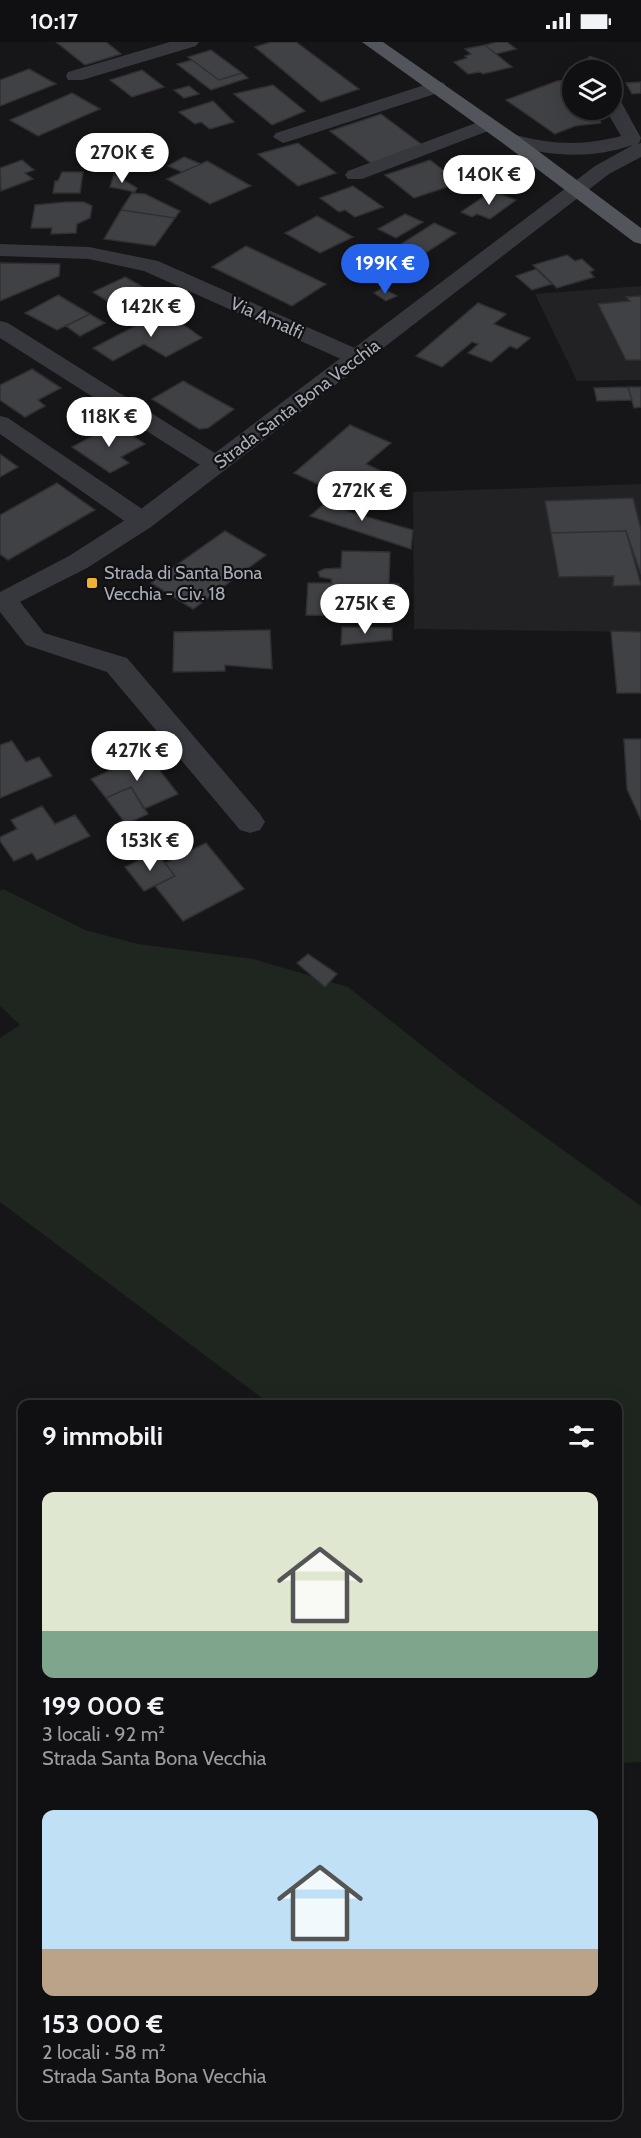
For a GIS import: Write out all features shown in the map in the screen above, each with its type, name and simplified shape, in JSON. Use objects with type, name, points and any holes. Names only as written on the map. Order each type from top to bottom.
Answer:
[{"type":"main road","points":[[371,42],[489,124],[641,238]]},
{"type":"street","points":[[75,76],[190,42]]},
{"type":"street","points":[[283,137],[436,87]]},
{"type":"street","points":[[511,140],[543,149],[574,152],[638,142],[622,117]]},
{"type":"street","points":[[355,175],[489,124]]},
{"type":"street","name":"Strada Santa Bona Vecchia","points":[[250,822],[117,665],[35,639],[3,602],[78,562],[142,521],[638,142]]},
{"type":"street","name":"Via Amalfi","points":[[0,250],[89,253],[150,266],[358,358]]},
{"type":"street","points":[[0,328],[217,465]]},
{"type":"street","points":[[0,423],[142,521]]},
{"type":"shaded area","points":[[641,286],[641,380],[577,381],[535,294]]},
{"type":"shaded area","points":[[641,484],[641,632],[414,629],[413,492]]},
{"type":"shaded area","points":[[3,889],[85,930],[138,944],[253,959],[348,987],[462,1077],[641,1206],[641,1762],[622,1763],[622,1400],[265,1400],[0,1202],[0,1038],[20,1025],[0,1006],[0,891]]},
{"type":"building","points":[[56,42],[106,42],[121,54],[85,65]]},
{"type":"building","points":[[271,42],[296,42],[359,89],[321,102],[255,47]]},
{"type":"building","points":[[507,42],[516,49],[496,54],[485,45]]},
{"type":"building","points":[[485,45],[512,67],[483,74],[480,72],[468,74],[454,62],[467,58],[465,56],[471,54],[465,49]]},
{"type":"building","points":[[211,50],[242,73],[219,80],[188,57]]},
{"type":"building","points":[[192,60],[219,80],[242,73],[248,78],[211,90],[177,64]]},
{"type":"building","points":[[29,69],[56,84],[0,106],[0,80]]},
{"type":"building","points":[[142,70],[164,87],[132,97],[110,80]]},
{"type":"building","points":[[562,81],[562,120],[599,120],[601,123],[575,126],[555,134],[506,100]]},
{"type":"building","points":[[641,82],[641,93],[632,94],[626,83]]},
{"type":"building","points":[[273,85],[305,111],[272,125],[234,94]]},
{"type":"building","points":[[189,86],[199,94],[184,98],[174,90]]},
{"type":"building","points":[[72,93],[100,109],[38,136],[10,120]]},
{"type":"building","points":[[213,101],[234,122],[210,129],[201,122],[195,124],[179,112]]},
{"type":"building","points":[[381,114],[425,147],[372,164],[330,131]]},
{"type":"building","points":[[298,143],[336,173],[298,186],[258,154]]},
{"type":"building","points":[[184,157],[201,164],[182,172],[168,166]]},
{"type":"building","points":[[22,160],[34,170],[25,173],[33,179],[1,191],[0,168]]},
{"type":"building","points":[[430,160],[447,173],[442,174],[456,184],[414,198],[385,175]]},
{"type":"building","points":[[207,161],[251,186],[210,204],[167,179]]},
{"type":"building","points":[[62,172],[83,172],[80,193],[53,193],[55,181],[58,181]]},
{"type":"building","points":[[114,174],[137,188],[135,192],[110,187]]},
{"type":"building","points":[[353,186],[383,207],[355,217],[345,210],[339,212],[320,198]]},
{"type":"building","points":[[492,191],[516,200],[490,219],[477,214],[472,217],[461,212]]},
{"type":"building","points":[[132,193],[145,194],[180,211],[175,218],[121,210]]},
{"type":"building","points":[[84,202],[92,206],[90,218],[77,224],[76,233],[51,234],[52,228],[31,228],[35,205]]},
{"type":"building","points":[[121,210],[175,218],[155,246],[104,239]]},
{"type":"building","points":[[405,214],[423,222],[396,238],[378,229]]},
{"type":"building","points":[[317,216],[353,237],[320,253],[285,233]]},
{"type":"building","points":[[434,223],[456,233],[424,254],[401,244]]},
{"type":"building","points":[[246,246],[326,284],[292,306],[212,267]]},
{"type":"building","points":[[567,255],[575,261],[582,259],[594,270],[590,272],[594,277],[557,288],[533,265]]},
{"type":"building","points":[[0,263],[60,264],[59,276],[0,301]]},
{"type":"building","points":[[536,269],[552,284],[532,290],[516,276]]},
{"type":"building","points":[[125,277],[157,295],[124,312],[93,292]]},
{"type":"building","points":[[382,288],[397,296],[386,301],[374,293]]},
{"type":"building","points":[[58,295],[90,314],[57,330],[25,313]]},
{"type":"building","points":[[641,296],[641,360],[626,360],[598,304],[630,301],[626,297]]},
{"type":"building","points":[[478,303],[506,314],[494,324],[530,338],[517,349],[510,346],[491,362],[468,353],[478,344],[472,342],[442,367],[416,356]]},
{"type":"building","points":[[164,311],[202,338],[166,357],[144,344],[113,361],[93,348]]},
{"type":"building","points":[[90,314],[105,323],[80,336],[66,326]]},
{"type":"building","points":[[32,369],[61,388],[38,400],[45,406],[25,417],[0,400],[0,385]]},
{"type":"building","points":[[183,381],[234,409],[208,428],[199,429],[152,399]]},
{"type":"building","points":[[628,387],[632,400],[597,401],[594,388]]},
{"type":"building","points":[[628,387],[641,387],[641,407],[634,408]]},
{"type":"building","points":[[114,424],[145,444],[121,457],[129,463],[110,473],[72,447]]},
{"type":"building","points":[[350,425],[391,443],[366,464],[392,476],[361,504],[294,473]]},
{"type":"building","points":[[0,454],[18,467],[0,477]]},
{"type":"building","points":[[57,483],[95,510],[8,560],[0,554],[0,515]]},
{"type":"building","points":[[337,493],[357,502],[346,511],[413,530],[411,549],[310,516]]},
{"type":"building","points":[[633,498],[641,530],[641,574],[626,531],[551,533],[545,501]]},
{"type":"building","points":[[225,531],[266,555],[193,609],[151,583]]},
{"type":"building","points":[[626,531],[641,585],[613,586],[614,576],[559,577],[551,533]]},
{"type":"building","points":[[342,551],[390,552],[389,583],[399,584],[399,617],[306,615],[308,583],[332,583],[331,579],[320,577],[318,572],[324,569],[341,568]]},
{"type":"building","points":[[342,627],[392,628],[392,640],[341,645]]},
{"type":"building","points":[[270,630],[272,669],[225,665],[225,671],[173,672],[174,632]]},
{"type":"building","points":[[611,631],[641,632],[641,693],[617,693]]},
{"type":"building","points":[[624,739],[641,739],[641,820],[627,789]]},
{"type":"building","points":[[12,741],[26,762],[39,757],[52,776],[0,798],[0,745]]},
{"type":"building","points":[[147,754],[178,794],[144,809],[131,787],[106,798],[91,779]]},
{"type":"building","points":[[131,787],[148,814],[126,824],[106,798]]},
{"type":"building","points":[[42,806],[55,824],[75,815],[90,836],[37,860],[32,853],[14,861],[0,841],[0,837],[17,829],[11,820]]},
{"type":"building","points":[[206,843],[244,889],[183,921],[155,886],[175,876],[165,863]]},
{"type":"building","points":[[156,852],[175,876],[144,891],[125,867]]},
{"type":"building","points":[[308,954],[337,974],[325,987],[297,963]]},
{"type":"place","name":"Strada di Santa Bona Vecchia - Civ. 18","points":[[92,583]]}]
